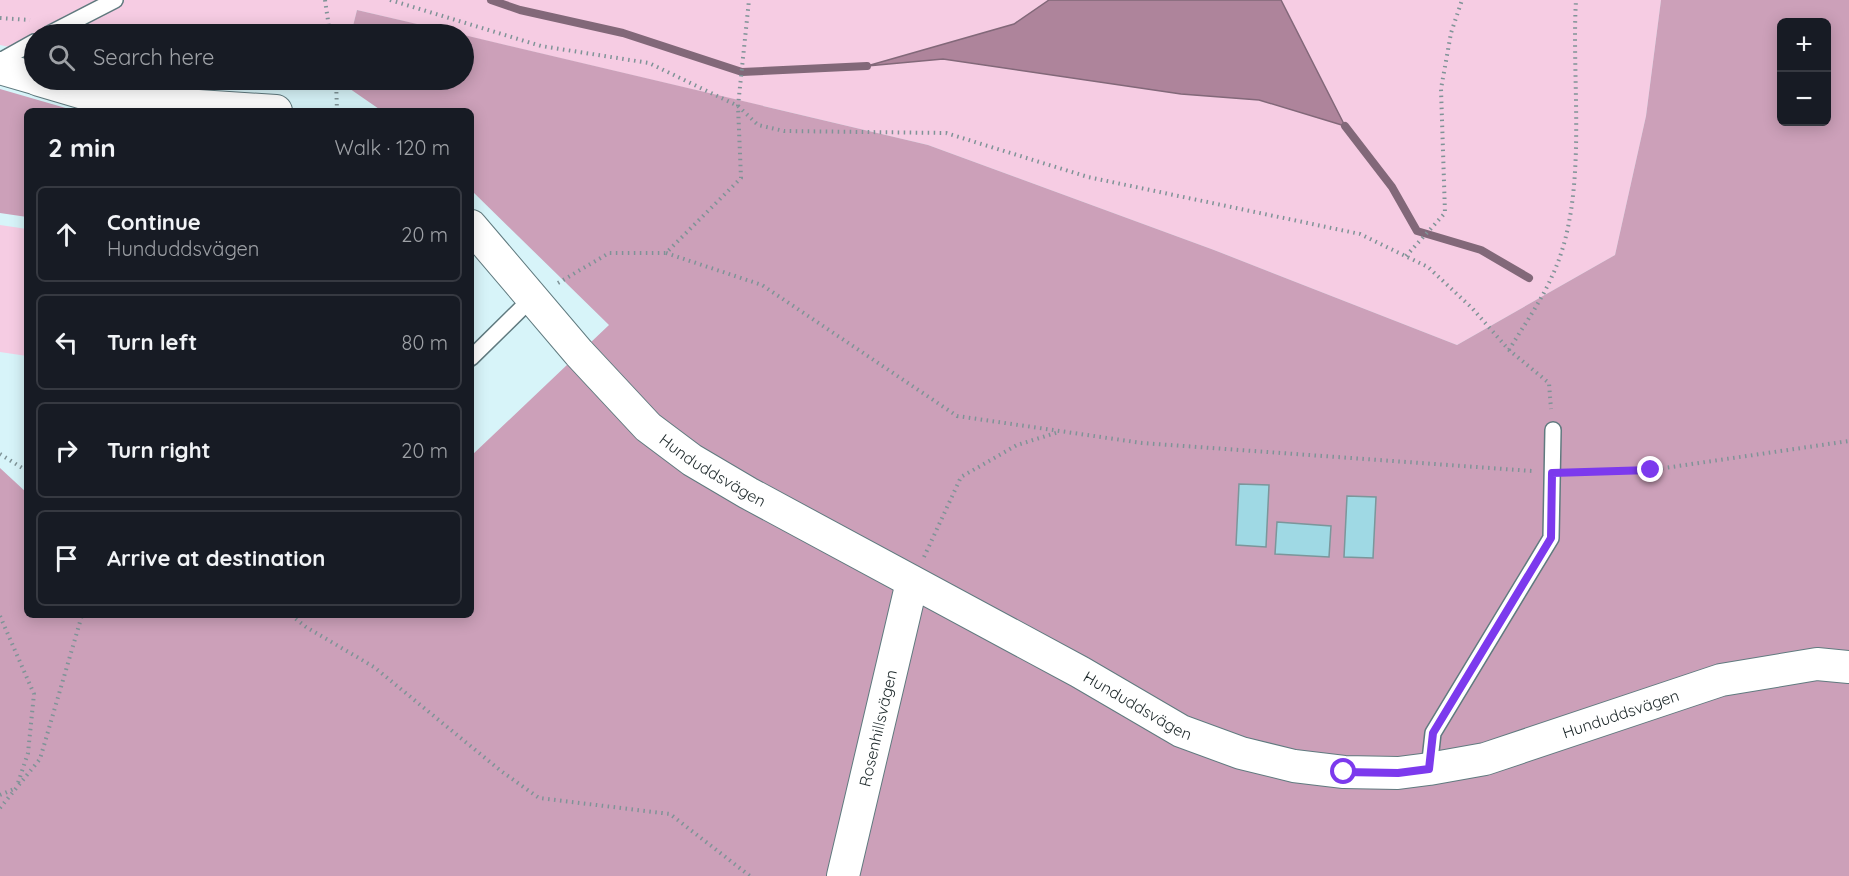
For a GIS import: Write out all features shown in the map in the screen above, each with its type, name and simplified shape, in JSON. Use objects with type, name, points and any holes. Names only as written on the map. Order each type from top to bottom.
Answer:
[{"type":"street","points":[[0,68],[24,75]]},
{"type":"street","points":[[73,90],[107,100],[230,108]]},
{"type":"street","name":"Hunduddsvägen","points":[[474,230],[532,298],[648,426],[674,446],[748,493],[1071,666],[1181,731],[1221,746],[1294,766],[1344,772],[1398,773],[1485,759],[1721,680],[1817,664],[1849,667]]},
{"type":"street","name":"Rosenhillsvägen","points":[[843,876],[912,582]]},
{"type":"lane","points":[[68,24],[115,0]]},
{"type":"lane","points":[[0,61],[24,48]]},
{"type":"lane","points":[[474,355],[532,298]]},
{"type":"lane","points":[[1429,769],[1433,733],[1551,538],[1553,430]]},
{"type":"path","points":[[325,0],[329,24]]},
{"type":"path","points":[[390,0],[469,24]]},
{"type":"path","points":[[666,253],[741,178],[738,106],[749,0]]},
{"type":"path","points":[[1406,256],[1445,213],[1442,89],[1451,33],[1462,0]]},
{"type":"path","points":[[1509,350],[1554,273],[1568,226],[1576,151],[1574,44],[1576,0]]},
{"type":"path","points":[[474,26],[541,46],[649,63],[738,106],[758,125],[784,131],[946,134],[1088,177],[1360,234],[1428,267],[1472,308],[1509,350],[1549,383],[1553,430]]},
{"type":"path","points":[[336,90],[337,108]]},
{"type":"path","points":[[532,298],[609,253],[666,253],[762,285],[957,416],[1143,443],[1552,473],[1651,470],[1849,441]]},
{"type":"path","points":[[912,582],[961,477],[1017,445],[1062,431]]},
{"type":"path","points":[[0,454],[24,469]]},
{"type":"path","points":[[0,615],[34,694],[28,753],[17,788]]},
{"type":"path","points":[[0,808],[40,759],[81,618]]},
{"type":"path","points":[[295,618],[374,667],[501,771],[539,798],[670,814],[750,876]]},
{"type":"path","points":[[0,795],[17,788]]},
{"type":"shaded area","points":[[0,0],[1661,0],[1646,116],[1615,255],[1457,345],[1214,250],[928,145],[474,38],[474,24],[416,24],[357,10],[354,24],[24,24],[24,50],[0,45]]},
{"type":"shaded area","points":[[1049,0],[1281,0],[1345,126],[1259,100],[1181,94],[943,59],[867,66],[1014,24]]},
{"type":"shaded area","points":[[1661,0],[1849,0],[1849,876],[0,876],[0,468],[24,490],[24,618],[474,618],[474,453],[609,325],[474,193],[474,108],[378,108],[352,90],[474,90],[474,37],[928,145],[1214,250],[1457,345],[1615,255],[1646,116]]},
{"type":"shaded area","points":[[357,10],[417,24],[354,24]]},
{"type":"shaded area","points":[[0,89],[66,108],[24,108],[24,217],[0,213]]},
{"type":"shaded area","points":[[0,225],[24,229],[24,356],[0,352]]},
{"type":"building","points":[[1239,484],[1269,485],[1266,547],[1236,545]]},
{"type":"building","points":[[1347,496],[1376,497],[1373,558],[1344,557]]},
{"type":"building","points":[[1277,522],[1331,526],[1329,557],[1275,554]]},
{"type":"waterway","points":[[491,0],[520,10],[623,33],[742,72],[867,66]]},
{"type":"waterway","points":[[1345,126],[1392,187],[1417,231],[1481,250],[1529,278]]},
{"type":"route","points":[[1344,772],[1398,773],[1429,769],[1433,733],[1551,538],[1552,473],[1651,470]]}]
